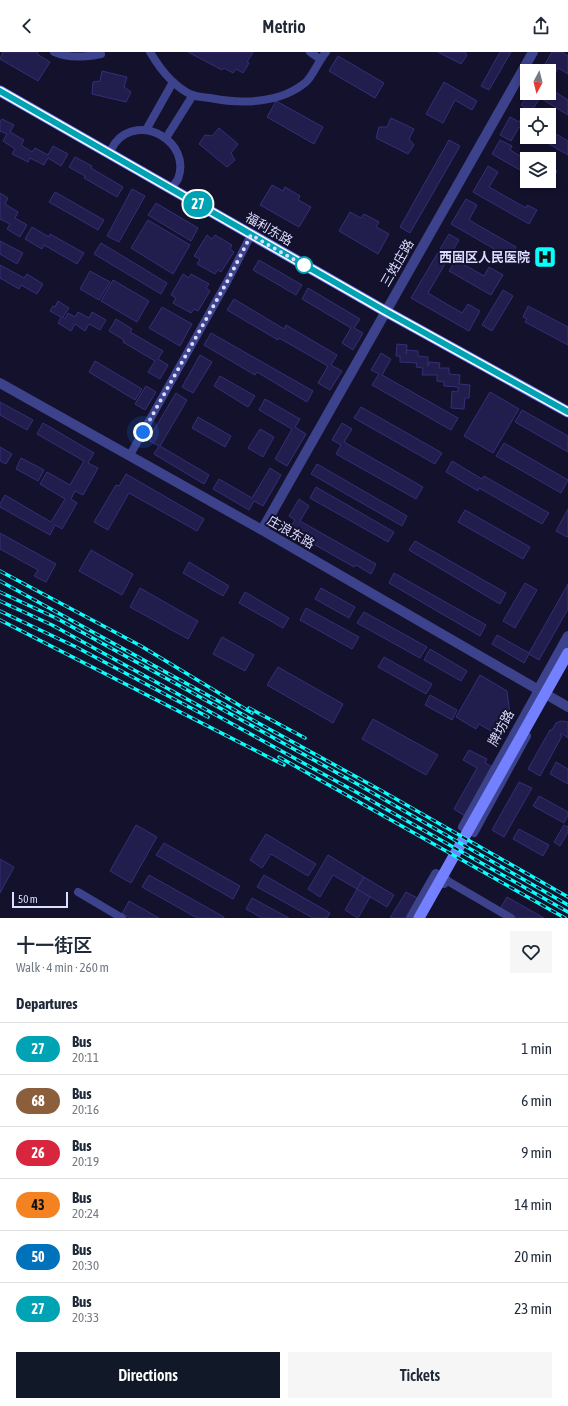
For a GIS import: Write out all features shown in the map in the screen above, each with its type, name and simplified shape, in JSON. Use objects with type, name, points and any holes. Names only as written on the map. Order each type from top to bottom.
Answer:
[{"type":"main road","name":"福利东路","points":[[0,91],[385,311],[568,412]]},
{"type":"main road","name":"牌坊路","points":[[419,918],[568,654]]},
{"type":"street","points":[[54,52],[83,57],[103,53]]},
{"type":"street","points":[[150,52],[173,82],[193,95],[218,100],[241,102],[266,100],[286,94],[307,81],[326,52]]},
{"type":"street","points":[[310,52],[320,59]]},
{"type":"street","name":"三姓庄路","points":[[262,530],[533,52]]},
{"type":"street","points":[[146,130],[173,82]]},
{"type":"street","points":[[166,138],[193,95]]},
{"type":"street","points":[[109,154],[116,142],[125,134],[137,130],[146,130],[162,134],[171,142],[178,153],[180,166],[178,178],[172,189]]},
{"type":"street","points":[[130,455],[228,280],[251,235]]},
{"type":"street","name":"庄浪东路","points":[[0,383],[262,530],[568,707]]},
{"type":"street","name":"牌坊路","points":[[568,636],[544,693],[474,834],[468,832],[462,826],[544,693],[568,664]]},
{"type":"street","points":[[411,918],[436,874],[511,918]]},
{"type":"street","points":[[419,918],[444,879]]},
{"type":"street","points":[[425,918],[444,879]]},
{"type":"street","points":[[78,892],[122,918]]},
{"type":"building","points":[[3,52],[38,52],[37,54],[50,62],[38,81],[0,59]]},
{"type":"building","points":[[188,52],[253,52],[243,73],[236,69],[233,73],[224,68],[222,70]]},
{"type":"building","points":[[438,52],[465,52],[467,55],[461,64]]},
{"type":"building","points":[[500,52],[511,52],[489,90],[481,86]]},
{"type":"building","points":[[552,52],[562,52],[568,56],[568,74],[558,68],[556,72],[556,64],[545,64]]},
{"type":"building","points":[[338,56],[384,83],[375,98],[329,71]]},
{"type":"building","points":[[102,71],[127,77],[124,87],[131,92],[126,102],[92,94],[93,82],[100,81]]},
{"type":"building","points":[[444,82],[477,101],[472,110],[455,100],[443,123],[426,114]]},
{"type":"building","points":[[556,92],[568,100],[568,115],[543,100],[556,100]]},
{"type":"building","points":[[524,100],[539,100],[534,108],[525,108],[521,105]]},
{"type":"building","points":[[276,101],[323,127],[314,144],[267,117]]},
{"type":"building","points":[[510,117],[519,122],[520,120],[520,128],[511,141],[500,135]]},
{"type":"building","points":[[391,118],[414,129],[409,139],[414,145],[408,154],[376,138],[379,127],[387,127]]},
{"type":"building","points":[[2,119],[14,125],[10,132],[24,140],[21,145],[32,152],[35,148],[48,155],[53,146],[68,154],[61,166],[48,158],[44,165],[30,158],[28,162],[12,154],[15,149],[3,141],[7,134],[0,131],[0,122]]},
{"type":"building","points":[[219,128],[238,144],[231,153],[235,160],[227,167],[199,144],[205,135],[212,136]]},
{"type":"building","points":[[556,134],[568,141],[568,155],[549,144],[556,144]]},
{"type":"building","points":[[449,140],[460,146],[410,233],[400,227]]},
{"type":"building","points":[[500,140],[512,146],[510,150],[520,156],[520,170],[492,154]]},
{"type":"building","points":[[75,157],[92,166],[91,168],[123,187],[117,197],[84,178],[85,176],[69,167]]},
{"type":"building","points":[[488,166],[498,172],[489,187],[526,208],[527,205],[537,210],[529,224],[473,192]]},
{"type":"building","points":[[272,185],[283,191],[285,187],[300,196],[298,200],[311,207],[299,227],[260,205]]},
{"type":"building","points":[[132,189],[145,196],[119,242],[107,236]]},
{"type":"building","points":[[55,192],[104,220],[98,230],[49,202]]},
{"type":"building","points":[[0,193],[8,198],[5,204],[18,212],[15,218],[27,225],[20,237],[7,229],[10,224],[0,219]]},
{"type":"building","points":[[466,199],[477,205],[469,220],[516,247],[510,258],[451,224]]},
{"type":"building","points":[[156,203],[198,228],[191,241],[148,215]]},
{"type":"building","points":[[350,212],[361,218],[364,214],[379,222],[376,227],[389,234],[378,254],[339,231]]},
{"type":"building","points":[[148,220],[190,245],[173,274],[131,248]]},
{"type":"building","points":[[32,227],[49,237],[50,234],[84,253],[77,264],[44,245],[42,249],[25,239]]},
{"type":"building","points":[[449,234],[459,240],[428,293],[462,313],[468,304],[480,311],[469,331],[411,298]]},
{"type":"building","points":[[207,235],[212,239],[215,235],[232,245],[230,249],[234,252],[221,272],[218,270],[215,274],[197,264],[200,259],[194,256]]},
{"type":"building","points":[[0,241],[23,253],[17,264],[0,254]]},
{"type":"building","points":[[101,243],[167,283],[161,294],[94,254]]},
{"type":"building","points":[[259,260],[302,285],[296,295],[253,270]]},
{"type":"building","points":[[456,260],[484,276],[489,267],[503,275],[491,295],[449,271]]},
{"type":"building","points":[[0,265],[24,278],[27,274],[43,284],[37,294],[21,285],[19,289],[0,278]]},
{"type":"building","points":[[90,271],[110,282],[99,300],[80,289]]},
{"type":"building","points":[[183,274],[189,278],[191,274],[209,284],[206,288],[210,291],[198,311],[194,309],[191,313],[173,303],[176,298],[171,295]]},
{"type":"building","points":[[113,280],[149,301],[137,322],[101,301]]},
{"type":"building","points":[[308,288],[360,319],[354,328],[363,333],[353,350],[342,343],[351,328],[302,299]]},
{"type":"building","points":[[503,290],[513,296],[492,331],[482,325]]},
{"type":"building","points":[[234,299],[284,329],[286,325],[337,355],[331,365],[342,371],[330,390],[318,383],[328,366],[279,338],[278,340],[227,310]]},
{"type":"building","points":[[58,301],[69,308],[63,317],[65,319],[68,313],[75,317],[78,312],[89,318],[92,312],[106,320],[100,330],[89,324],[85,331],[75,324],[71,331],[58,323],[61,317],[50,311],[53,306],[55,307]]},
{"type":"building","points":[[528,306],[568,327],[568,345],[525,322],[527,319],[523,317]]},
{"type":"building","points":[[162,307],[192,324],[180,346],[149,328]]},
{"type":"building","points":[[116,319],[132,329],[130,332],[163,351],[158,359],[168,365],[160,379],[148,372],[155,361],[123,342],[124,340],[109,331]]},
{"type":"building","points":[[211,333],[313,391],[307,402],[257,372],[255,375],[204,345]]},
{"type":"building","points":[[397,344],[407,345],[406,354],[407,350],[418,351],[418,356],[428,357],[428,366],[429,362],[440,363],[439,368],[449,368],[449,374],[460,375],[459,384],[470,385],[469,398],[465,398],[464,409],[451,408],[452,391],[458,392],[458,387],[444,386],[444,382],[437,381],[437,375],[422,375],[423,368],[416,367],[417,363],[400,362],[400,356],[396,356]]},
{"type":"building","points":[[381,353],[391,359],[382,375],[458,418],[451,430],[372,385],[379,374],[371,370]]},
{"type":"building","points":[[200,355],[212,362],[193,393],[182,387]]},
{"type":"building","points":[[95,361],[142,389],[135,400],[89,372]]},
{"type":"building","points":[[220,376],[255,396],[248,407],[214,386]]},
{"type":"building","points":[[146,386],[156,392],[145,410],[135,404]]},
{"type":"building","points":[[490,392],[519,409],[493,453],[464,436]]},
{"type":"building","points":[[176,393],[187,400],[160,446],[209,475],[204,484],[154,454],[159,446],[148,440]]},
{"type":"building","points":[[265,399],[300,419],[295,427],[306,434],[287,466],[275,459],[292,429],[259,410]]},
{"type":"building","points":[[0,402],[33,420],[27,430],[0,415]]},
{"type":"building","points":[[361,407],[442,453],[435,464],[354,418]]},
{"type":"building","points":[[522,410],[568,436],[568,452],[515,422]]},
{"type":"building","points":[[198,417],[231,436],[225,447],[192,428]]},
{"type":"building","points":[[43,423],[94,453],[88,463],[98,468],[83,495],[75,491],[71,499],[77,503],[62,529],[55,525],[50,535],[0,507],[5,495],[51,522],[65,499],[40,484],[47,472],[70,485],[84,461],[37,434]]},
{"type":"building","points":[[342,423],[352,429],[344,442],[423,487],[416,499],[336,454],[341,445],[332,440]]},
{"type":"building","points":[[260,429],[274,437],[263,457],[248,448]]},
{"type":"building","points":[[504,443],[568,480],[561,493],[496,456]]},
{"type":"building","points":[[0,447],[12,454],[6,464],[0,461]]},
{"type":"building","points":[[21,458],[44,470],[38,481],[16,469]]},
{"type":"building","points":[[452,461],[482,479],[484,476],[549,513],[542,524],[479,488],[478,491],[446,472]]},
{"type":"building","points":[[317,464],[407,516],[402,526],[311,474]]},
{"type":"building","points":[[270,468],[281,475],[263,506],[254,501],[249,510],[213,489],[219,479],[252,498]]},
{"type":"building","points":[[126,474],[204,519],[197,531],[129,493],[108,530],[94,522],[116,485],[119,486]]},
{"type":"building","points":[[316,487],[394,532],[388,542],[310,498]]},
{"type":"building","points":[[299,499],[309,506],[300,521],[376,564],[371,574],[356,565],[354,567],[289,530],[295,520],[289,516]]},
{"type":"building","points":[[568,509],[568,536],[567,537],[556,531]]},
{"type":"building","points":[[465,510],[530,547],[523,559],[458,522]]},
{"type":"building","points":[[0,533],[56,564],[46,582],[34,576],[38,570],[0,549]]},
{"type":"building","points":[[415,541],[506,593],[500,604],[409,550]]},
{"type":"building","points":[[91,550],[133,574],[122,595],[79,571]]},
{"type":"building","points":[[189,562],[229,586],[223,596],[183,573]]},
{"type":"building","points":[[394,573],[486,625],[480,636],[389,583]]},
{"type":"building","points":[[525,583],[537,590],[515,628],[503,621]]},
{"type":"building","points":[[568,584],[568,609],[539,660],[529,654],[524,663],[492,644],[497,635],[529,653]]},
{"type":"building","points":[[140,588],[198,621],[188,639],[130,607]]},
{"type":"building","points":[[321,588],[355,607],[349,618],[315,599]]},
{"type":"building","points":[[245,592],[289,618],[283,628],[239,603]]},
{"type":"building","points":[[306,608],[359,637],[352,649],[300,620]]},
{"type":"building","points":[[364,612],[427,647],[420,658],[357,623]]},
{"type":"building","points":[[222,637],[254,655],[245,671],[213,654]]},
{"type":"building","points":[[430,649],[467,671],[461,681],[424,660]]},
{"type":"building","points":[[384,657],[432,684],[426,694],[378,667]]},
{"type":"building","points":[[278,667],[343,704],[333,723],[267,685]]},
{"type":"building","points":[[480,675],[507,691],[510,714],[498,735],[479,724],[476,729],[456,717]]},
{"type":"building","points":[[430,695],[457,710],[452,720],[425,705]]},
{"type":"building","points":[[373,719],[438,755],[426,775],[362,739]]},
{"type":"building","points":[[561,721],[568,722],[568,738],[561,733],[560,735],[562,736],[540,776],[528,769],[550,730],[552,730],[556,723]]},
{"type":"building","points":[[469,750],[487,759],[485,763],[493,767],[465,816],[454,809],[477,768],[463,760]]},
{"type":"building","points":[[556,762],[568,769],[568,784],[550,774]]},
{"type":"building","points":[[519,782],[532,788],[504,837],[492,830]]},
{"type":"building","points":[[539,796],[568,812],[564,823],[533,806]]},
{"type":"building","points":[[136,825],[157,837],[131,883],[110,871]]},
{"type":"building","points":[[564,825],[567,827],[568,826],[568,832],[560,846],[554,842]]},
{"type":"building","points":[[519,829],[549,845],[543,856],[513,839]]},
{"type":"building","points":[[266,834],[316,864],[308,876],[271,854],[262,868],[250,860]]},
{"type":"building","points":[[164,843],[240,886],[233,899],[156,855]]},
{"type":"building","points":[[328,855],[364,877],[357,889],[333,875],[320,897],[308,889]]},
{"type":"building","points":[[0,859],[14,867],[0,893]]},
{"type":"building","points":[[149,875],[224,918],[197,918],[142,887]]},
{"type":"building","points":[[264,875],[330,913],[327,918],[313,918],[257,887]]},
{"type":"building","points":[[364,877],[394,895],[387,907],[357,889]]},
{"type":"building","points":[[357,889],[370,897],[358,918],[345,910]]},
{"type":"building","points":[[406,892],[419,899],[408,918],[390,918]]},
{"type":"building","points":[[507,897],[544,918],[516,918],[500,909]]},
{"type":"building","points":[[252,898],[289,918],[262,918],[246,909]]},
{"type":"building","points":[[129,901],[159,918],[130,918],[122,914]]},
{"type":"railway","points":[[0,571],[141,646],[252,713]]},
{"type":"railway","points":[[0,581],[382,791],[568,897]]},
{"type":"railway","points":[[0,592],[56,618],[171,681],[359,785],[568,905]]},
{"type":"railway","points":[[0,601],[52,625],[356,792],[568,912]]},
{"type":"railway","points":[[0,611],[76,647],[208,717]]},
{"type":"railway","points":[[0,620],[284,765]]},
{"type":"railway","points":[[249,708],[305,738]]},
{"type":"railway","points":[[279,757],[565,918]]},
{"type":"bus line","name":"27","points":[[0,91],[385,311],[568,412]]},
{"type":"place","name":"西固区人民医院","points":[[545,257]]},
{"type":"route","points":[[143,432],[228,280],[251,235],[305,266],[304,265]]}]
